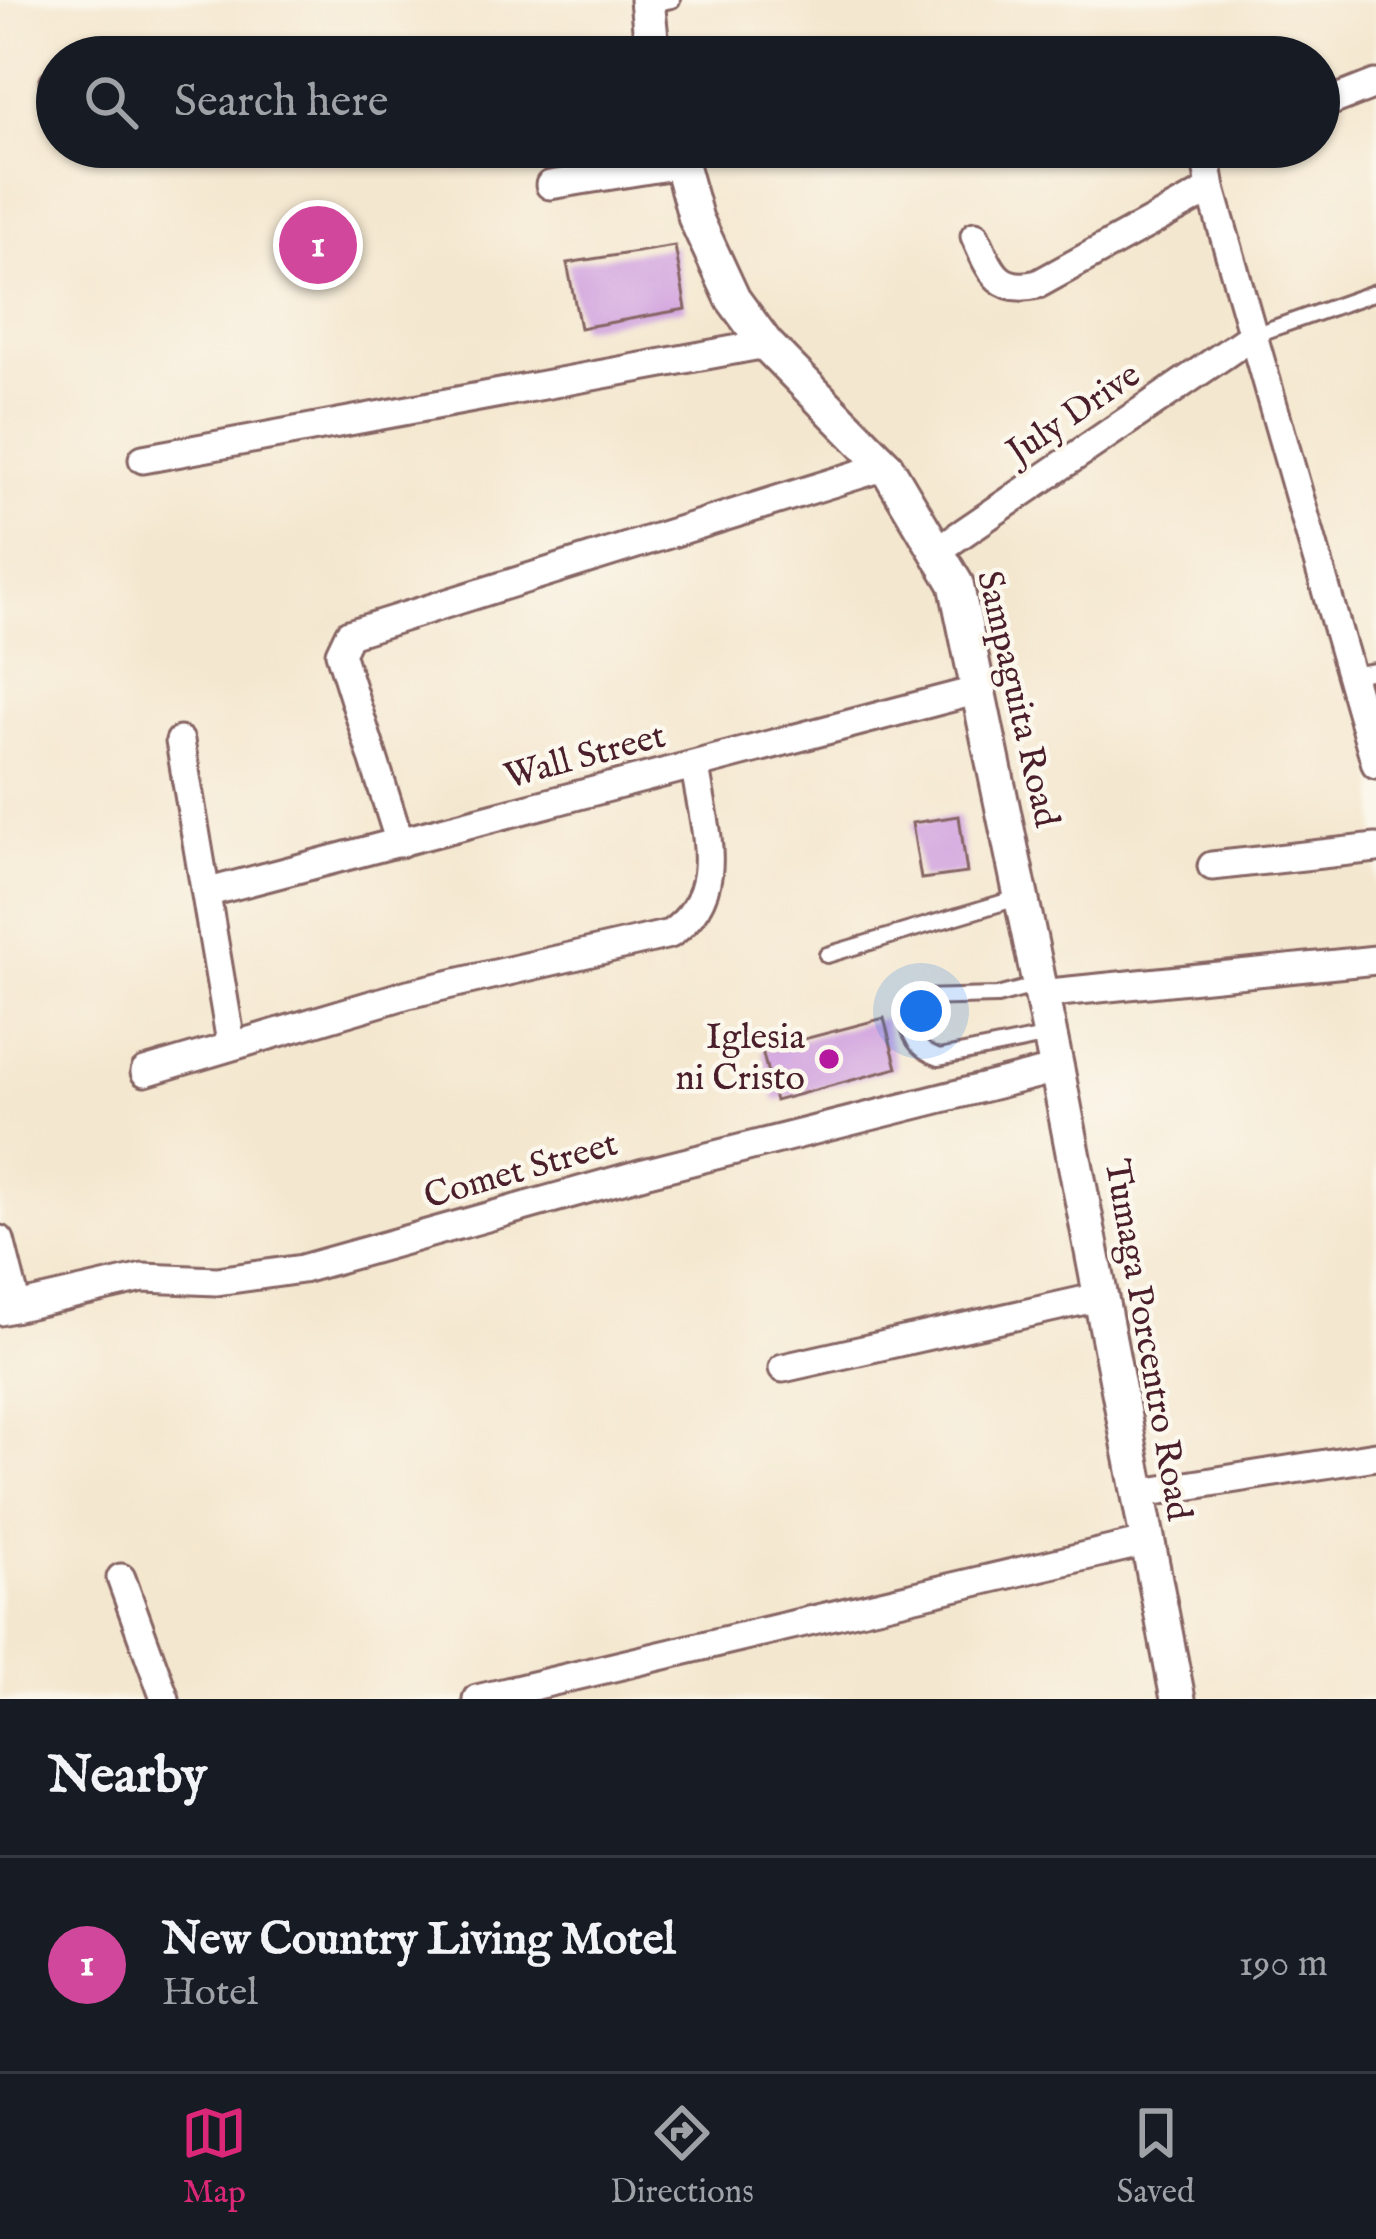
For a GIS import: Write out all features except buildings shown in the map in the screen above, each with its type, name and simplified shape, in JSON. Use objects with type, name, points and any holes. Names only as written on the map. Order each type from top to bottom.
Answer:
[{"type":"street","points":[[653,36],[656,2]]},
{"type":"street","points":[[1340,98],[1375,84]]},
{"type":"street","points":[[550,185],[623,168]]},
{"type":"street","name":"Sampaguita Road","points":[[682,168],[696,219],[733,298],[766,344],[886,466],[956,584],[1039,990]]},
{"type":"street","points":[[1208,168],[1250,337],[1363,673],[1376,764]]},
{"type":"street","points":[[975,236],[994,278],[1018,289],[1038,284],[1211,189]]},
{"type":"street","name":"July Drive","points":[[938,550],[1250,337]]},
{"type":"street","points":[[143,459],[766,344]]},
{"type":"street","points":[[400,843],[340,653],[349,634],[886,466]]},
{"type":"street","name":"Wall Street","points":[[209,892],[979,690]]},
{"type":"street","points":[[180,741],[231,1043]]},
{"type":"street","points":[[145,1072],[408,994],[670,934],[694,917],[707,896],[695,766]]},
{"type":"street","points":[[1212,866],[1376,848]]},
{"type":"street","points":[[1039,990],[1376,960]]},
{"type":"street","name":"Tumaga Porcentro Road","points":[[1039,990],[1178,1699]]},
{"type":"street","name":"Comet Street","points":[[8,1309],[143,1278],[217,1282],[302,1269],[1053,1052]]},
{"type":"street","points":[[0,1240],[8,1309]]},
{"type":"street","points":[[782,1368],[1099,1297]]},
{"type":"street","points":[[1136,1494],[1376,1456]]},
{"type":"street","points":[[476,1699],[1144,1542]]},
{"type":"street","points":[[121,1578],[165,1699]]},
{"type":"lane","points":[[1250,337],[1337,301],[1376,292]]},
{"type":"lane","points":[[827,955],[1021,897]]},
{"type":"lane","points":[[1039,990],[918,998],[907,1012],[908,1025],[924,1052],[939,1058],[1053,1052]]},
{"type":"place","name":"New Country Living Motel","points":[[318,245]]},
{"type":"place","name":"Iglesia ni Cristo","points":[[829,1059]]}]
